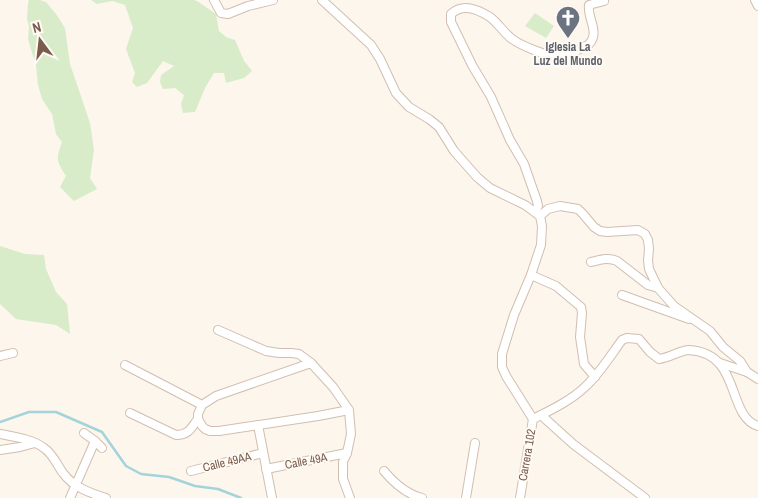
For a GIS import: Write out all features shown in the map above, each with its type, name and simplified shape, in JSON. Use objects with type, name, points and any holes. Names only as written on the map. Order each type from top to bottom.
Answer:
[{"type":"street","points":[[214,0],[221,13],[228,14],[248,6],[273,0]]},
{"type":"street","points":[[322,0],[371,45],[396,92],[409,107],[439,127],[454,151],[477,177],[490,188],[525,205],[538,214]]},
{"type":"street","points":[[755,0],[758,6]]},
{"type":"street","points":[[533,419],[506,376],[502,367],[502,354],[514,315],[541,245],[542,226],[538,214],[537,201],[524,164],[451,22],[451,14],[460,8],[467,7],[475,10],[490,18],[510,38],[521,45],[552,56],[562,56],[592,42],[594,29],[588,11],[589,5],[604,1]]},
{"type":"street","points":[[538,214],[560,206],[578,209],[600,231],[638,230],[645,234],[648,240],[649,269],[658,288],[674,306],[710,331],[723,347],[740,360],[747,372]]},
{"type":"street","points":[[591,262],[612,259],[648,285],[658,288]]},
{"type":"street","points":[[530,275],[556,286],[581,308],[580,337],[584,364],[595,377]]},
{"type":"street","points":[[622,295],[698,322]]},
{"type":"street","points":[[218,330],[266,351],[299,354],[324,375],[349,410],[351,434],[343,462],[343,479],[350,498]]},
{"type":"street","name":"Carrera 102","points":[[520,498],[533,419],[579,393],[595,377],[622,340],[639,338],[650,352],[660,359],[666,359],[686,350],[698,351],[720,363]]},
{"type":"street","points":[[0,356],[13,353]]},
{"type":"street","points":[[130,413],[176,435],[182,435],[188,432],[198,419],[202,405],[216,396],[311,363]]},
{"type":"street","points":[[720,363],[747,372],[758,379]]},
{"type":"street","points":[[720,363],[731,383],[741,410],[746,418],[758,426]]},
{"type":"street","points":[[125,365],[202,405]]},
{"type":"street","points":[[198,419],[205,429],[210,431],[349,410]]},
{"type":"street","points":[[541,415],[573,444],[645,498]]},
{"type":"street","points":[[258,425],[272,498]]},
{"type":"street","points":[[84,433],[102,448]]},
{"type":"street","points":[[0,434],[35,443],[46,449],[64,474],[76,486],[106,498]]},
{"type":"street","points":[[70,498],[95,441]]},
{"type":"street","points":[[0,450],[35,443]]},
{"type":"street","points":[[466,498],[476,443]]},
{"type":"street","name":"Calle 49AA","points":[[191,471],[263,453]]},
{"type":"street","name":"Calle 49A","points":[[266,469],[347,453]]},
{"type":"street","points":[[384,471],[401,489],[422,498]]},
{"type":"green space","points":[[29,0],[46,2],[65,28],[70,64],[90,123],[94,150],[90,178],[97,189],[74,201],[60,187],[66,176],[58,159],[62,142],[56,134],[52,114],[42,99],[38,85],[36,66],[28,39],[29,27],[27,19]]},
{"type":"green space","points":[[91,0],[197,1],[216,14],[219,31],[226,37],[235,40],[244,61],[252,71],[244,78],[226,83],[224,73],[214,73],[205,88],[195,112],[183,113],[181,104],[184,95],[175,88],[163,89],[160,82],[161,75],[174,66],[163,61],[147,83],[137,87],[132,82],[135,73],[126,49],[133,28],[125,5],[112,1],[97,4]]},
{"type":"green space","points":[[535,13],[554,26],[546,38],[525,26]]},
{"type":"green space","points":[[0,246],[25,254],[44,255],[46,269],[56,292],[67,304],[70,334],[56,325],[16,319],[0,304]]},
{"type":"waterway","points":[[0,422],[29,412],[56,412],[102,432],[126,466],[141,474],[169,477],[195,486],[218,489],[241,498]]},
{"type":"place","name":"Iglesia La Luz del Mundo","points":[[568,39]]}]
